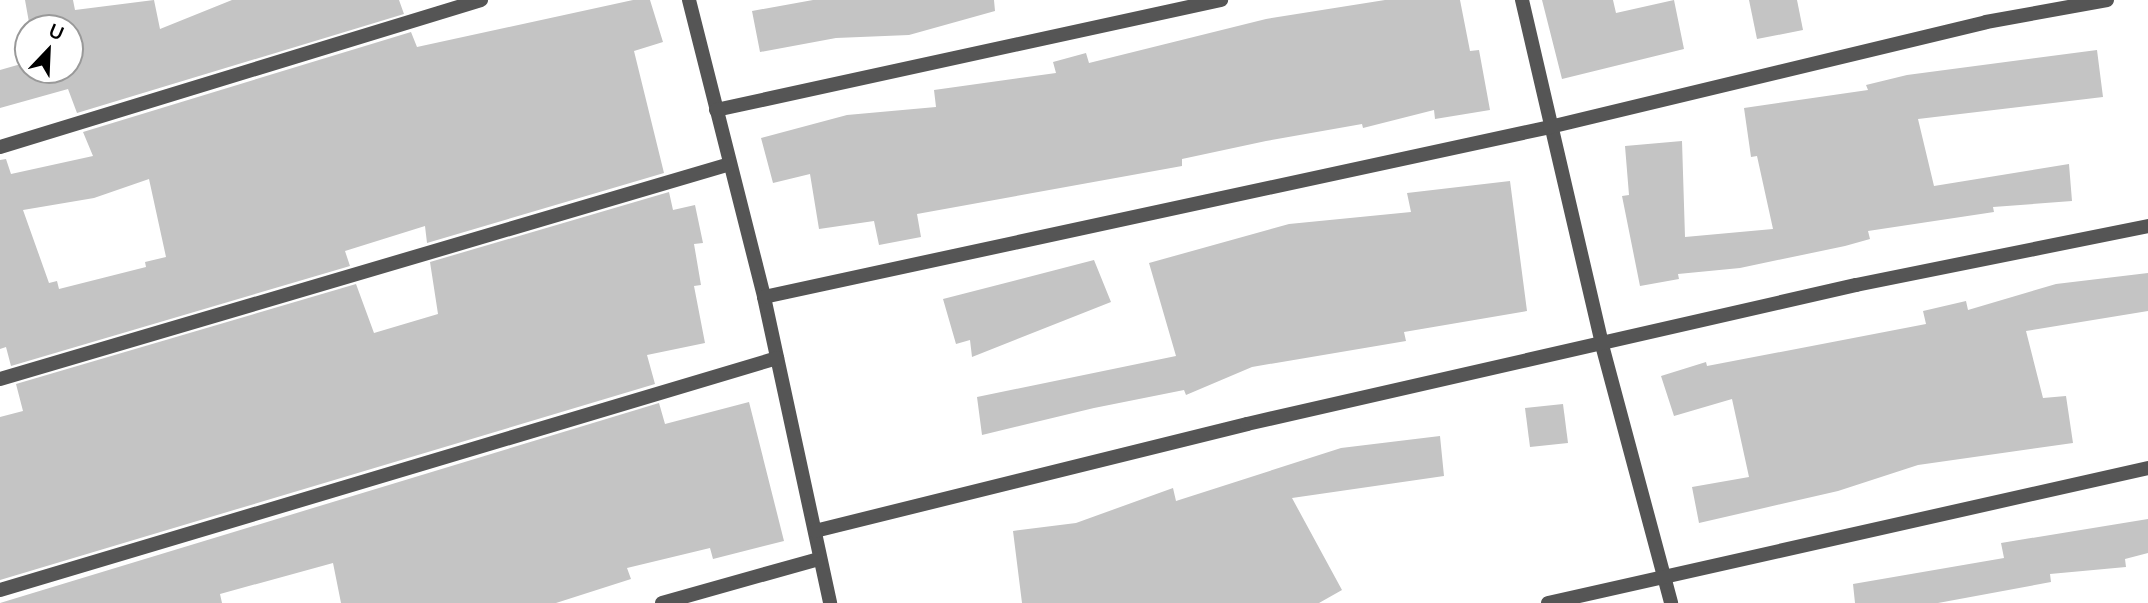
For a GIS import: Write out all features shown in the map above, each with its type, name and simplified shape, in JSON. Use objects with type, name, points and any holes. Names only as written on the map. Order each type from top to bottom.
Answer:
[{"type":"street","points":[[0,147],[481,0]]},
{"type":"street","points":[[689,0],[764,297],[830,603]]},
{"type":"street","points":[[716,110],[1221,0]]},
{"type":"street","points":[[1522,0],[1602,345],[1671,603]]},
{"type":"street","points":[[764,297],[1550,127],[1986,22],[2107,0]]},
{"type":"street","points":[[0,379],[730,164]]},
{"type":"street","points":[[815,531],[1247,424],[1856,285],[2148,226]]},
{"type":"street","points":[[0,590],[777,358]]},
{"type":"street","points":[[1548,603],[2148,468]]},
{"type":"street","points":[[662,603],[819,559]]},
{"type":"building","points":[[25,0],[73,0],[75,10],[154,0],[160,29],[232,0],[399,0],[404,14],[77,113],[68,89],[0,108],[0,70],[14,66],[14,84],[84,84],[84,14],[28,14]]},
{"type":"building","points":[[633,0],[650,0],[663,42],[634,51],[664,173],[427,243],[425,226],[345,251],[350,266],[11,366],[6,347],[0,349],[0,160],[6,159],[11,174],[93,156],[83,132],[411,32],[417,47]],"holes":[[[149,179],[166,257],[145,262],[146,267],[59,289],[57,281],[49,283],[23,210],[94,198]]]},
{"type":"building","points":[[813,0],[994,0],[995,11],[909,35],[836,38],[760,52],[752,11]]},
{"type":"building","points":[[1385,0],[1460,0],[1470,51],[1479,50],[1490,110],[1435,119],[1434,110],[1363,128],[1362,124],[1182,159],[1182,166],[917,214],[921,237],[879,245],[874,221],[819,229],[810,174],[773,183],[761,138],[847,115],[936,107],[934,90],[1056,73],[1053,62],[1086,53],[1089,63],[1266,19]]},
{"type":"building","points":[[1542,0],[1613,0],[1616,13],[1674,0],[1684,49],[1562,79]]},
{"type":"building","points":[[1749,0],[1797,0],[1803,30],[1757,39]]},
{"type":"building","points":[[2097,50],[2103,97],[1918,119],[1934,186],[2069,164],[2072,201],[1993,207],[1994,212],[1868,231],[1870,239],[1845,246],[1740,268],[1678,274],[1679,279],[1640,286],[1622,196],[1629,195],[1625,146],[1682,141],[1685,237],[1773,229],[1757,156],[1751,157],[1744,108],[1868,90],[1866,85],[1907,75]]},
{"type":"building","points":[[1510,181],[1527,311],[1404,332],[1406,341],[1252,367],[1186,395],[1184,390],[982,435],[977,397],[1176,356],[1149,263],[1289,224],[1411,212],[1407,193]]},
{"type":"building","points":[[669,192],[673,210],[695,205],[703,243],[694,244],[701,285],[694,286],[705,343],[647,355],[655,384],[0,580],[0,417],[23,411],[16,384],[356,284],[374,333],[438,314],[430,262]]},
{"type":"building","points":[[1094,260],[1111,302],[972,357],[970,340],[956,344],[943,299]]},
{"type":"building","points":[[2148,273],[2148,311],[2026,331],[2043,398],[2066,396],[2073,443],[1918,465],[1838,491],[1699,523],[1692,487],[1749,477],[1732,399],[1674,416],[1661,376],[1706,362],[1707,366],[1926,324],[1923,311],[1966,301],[1968,310],[2056,284]]},
{"type":"building","points":[[749,402],[784,541],[713,559],[710,548],[627,568],[631,579],[556,603],[341,603],[333,563],[220,594],[222,603],[0,603],[659,403],[665,424]]},
{"type":"building","points":[[1563,404],[1568,443],[1530,447],[1525,408]]},
{"type":"building","points":[[1440,436],[1444,476],[1292,498],[1342,590],[1319,603],[1022,603],[1013,531],[1076,523],[1173,488],[1176,501],[1341,448]]},
{"type":"building","points":[[2148,519],[2148,553],[2125,559],[2126,567],[2050,574],[2051,582],[1938,603],[1855,603],[1853,584],[2004,558],[2001,543]]}]
